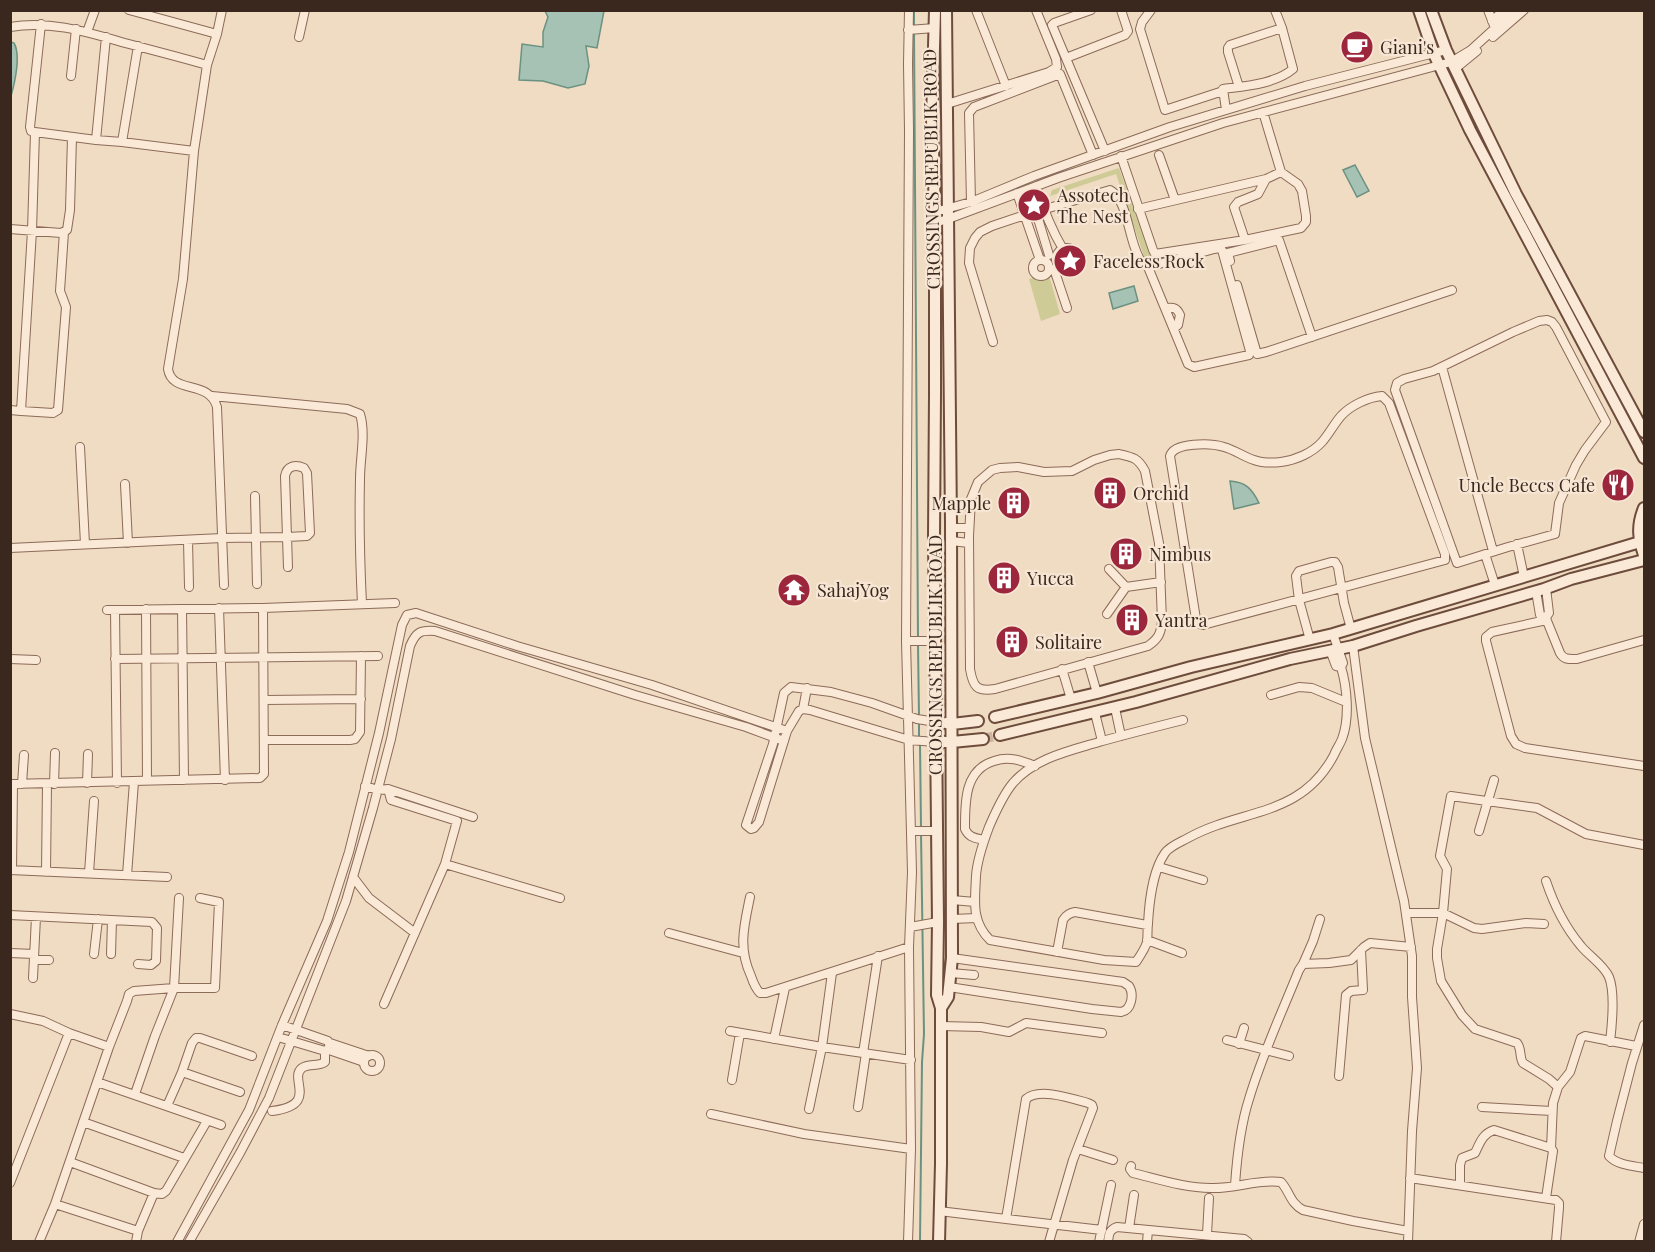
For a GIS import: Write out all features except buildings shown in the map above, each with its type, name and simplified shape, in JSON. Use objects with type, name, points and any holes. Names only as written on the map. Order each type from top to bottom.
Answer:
[{"type":"street","points":[[87,32],[95,10]]},
{"type":"street","points":[[129,10],[217,34]]},
{"type":"street","points":[[222,10],[207,65],[194,151],[183,279],[168,369],[171,378],[176,382],[212,396],[347,409],[360,414],[362,437],[359,557],[362,604]]},
{"type":"street","points":[[299,37],[305,10]]},
{"type":"street","points":[[908,1242],[911,1149],[909,947],[913,926],[912,718],[906,641],[911,30],[909,10]]},
{"type":"street","name":"CROSSINGS REPUBLIK ROAD","points":[[935,10],[930,29],[935,217],[932,742],[933,923],[937,995],[941,1008],[939,1242]]},
{"type":"street","name":"CROSSINGS REPUBLIK ROAD","points":[[941,1008],[946,1001],[950,987],[952,958],[946,10]]},
{"type":"street","points":[[976,10],[1006,86]]},
{"type":"street","points":[[946,104],[1049,72],[1058,67],[1036,10]]},
{"type":"street","points":[[1091,10],[1052,25],[1105,151]]},
{"type":"street","points":[[1066,58],[1125,35],[1128,31],[1121,10]]},
{"type":"street","points":[[1151,10],[1140,29],[1165,110],[1223,91],[1223,89],[1288,74],[1293,69],[1275,10]]},
{"type":"street","points":[[1419,10],[1439,66],[1470,130],[1644,458]]},
{"type":"street","points":[[1431,10],[1446,50],[1516,194],[1588,324],[1644,432]]},
{"type":"street","points":[[1488,10],[1494,25]]},
{"type":"street","points":[[1453,65],[1471,50],[1494,25],[1504,10]]},
{"type":"street","points":[[1494,25],[1515,10]]},
{"type":"street","points":[[935,217],[1017,193],[1223,123],[1439,66],[1453,65],[1524,10]]},
{"type":"street","points":[[10,27],[41,24],[76,29],[207,65]]},
{"type":"street","points":[[21,411],[32,231],[34,132],[30,127],[41,24]]},
{"type":"street","points":[[1239,87],[1228,52],[1230,45],[1282,28]]},
{"type":"street","points":[[71,76],[76,29]]},
{"type":"street","points":[[911,30],[930,29]]},
{"type":"street","points":[[96,140],[106,37]]},
{"type":"street","points":[[122,142],[138,46]]},
{"type":"street","points":[[948,214],[971,202],[1044,173],[1170,126],[1305,86],[1446,50]]},
{"type":"street","points":[[971,202],[969,113],[974,107],[1049,78],[1060,74],[1093,155]]},
{"type":"street","points":[[1305,86],[1311,100]]},
{"type":"street","points":[[1223,91],[1226,110]]},
{"type":"street","points":[[1121,156],[1155,254],[1245,240],[1301,228],[1306,222],[1302,191],[1298,184],[1281,172],[1263,112]]},
{"type":"street","points":[[34,132],[194,151]]},
{"type":"street","points":[[10,410],[53,413],[58,410],[66,307],[60,291],[64,232],[68,228],[70,210],[72,137]]},
{"type":"street","points":[[1159,154],[1175,200]]},
{"type":"street","points":[[1138,208],[1266,179],[1281,172]]},
{"type":"street","points":[[1044,173],[1047,182]]},
{"type":"street","points":[[1245,240],[1234,207],[1238,202],[1258,194],[1266,179]]},
{"type":"street","points":[[1036,186],[1049,255]]},
{"type":"street","points":[[993,342],[969,263],[970,248],[980,232],[1025,215],[1110,190],[1119,197],[1141,261],[1148,267],[1188,364],[1191,366],[1249,355],[1250,351],[1222,250],[1214,249],[1148,267]]},
{"type":"street","points":[[1017,193],[1040,260],[1054,269],[1067,308]]},
{"type":"street","points":[[1040,211],[1064,249]]},
{"type":"street","points":[[10,229],[64,232]]},
{"type":"street","points":[[1312,337],[1279,240],[1228,253],[1257,354],[1312,337],[1452,290]]},
{"type":"street","points":[[1040,260],[1033,264],[1032,270],[1035,274],[1043,276],[1054,269],[1073,269],[1078,264],[1078,256],[1071,249],[1060,251],[1054,269]]},
{"type":"street","points":[[1547,320],[1556,327],[1606,422],[1585,450],[1572,474],[1559,503],[1555,534],[1456,563],[1395,390],[1397,383],[1404,379],[1442,367],[1539,321],[1547,320]]},
{"type":"street","points":[[1575,330],[1588,324]]},
{"type":"street","points":[[1573,360],[1587,352]]},
{"type":"street","points":[[1442,367],[1495,585]]},
{"type":"street","points":[[212,396],[217,407],[224,585]]},
{"type":"street","points":[[1382,396],[1389,403],[1445,554],[1445,560],[1341,588],[1203,625],[1199,624],[1192,596],[1171,452],[1175,448],[1184,446],[1210,444],[1225,447],[1264,463],[1295,459],[1321,443],[1341,416],[1350,409],[1382,396]]},
{"type":"street","points":[[80,447],[85,544]]},
{"type":"street","points":[[1119,454],[1132,457],[1140,462],[1145,471],[1159,543],[1162,621],[1157,640],[1148,646],[984,691],[974,683],[970,669],[969,543],[971,499],[978,482],[992,470],[1018,467],[1044,472],[1072,471],[1110,455],[1119,454]]},
{"type":"street","points":[[10,548],[222,538],[257,538],[288,537],[307,536],[310,533],[307,473],[302,466],[289,468],[285,473],[288,537],[288,567]]},
{"type":"street","points":[[124,484],[128,543]]},
{"type":"street","points":[[255,496],[257,584]]},
{"type":"street","points":[[1644,508],[1639,527],[1644,555]]},
{"type":"street","points":[[951,528],[969,528]]},
{"type":"street","points":[[188,540],[189,587]]},
{"type":"street","points":[[951,542],[969,543]]},
{"type":"street","points":[[995,717],[1097,693],[1191,667],[1333,634],[1640,542]]},
{"type":"street","points":[[1517,544],[1524,577]]},
{"type":"street","points":[[1000,735],[1115,708],[1290,659],[1353,646],[1571,579],[1644,560]]},
{"type":"street","points":[[1310,640],[1299,600],[1297,574],[1331,562],[1336,564],[1351,628]]},
{"type":"street","points":[[1109,569],[1126,587]]},
{"type":"street","points":[[1107,614],[1126,587],[1161,582]]},
{"type":"street","points":[[1541,590],[1549,613],[1546,619],[1492,632],[1486,637],[1513,741],[1525,748],[1644,766]]},
{"type":"street","points":[[117,783],[115,659],[111,610],[394,603]]},
{"type":"street","points":[[167,877],[11,870],[12,784],[225,780],[263,777],[265,740],[263,608]]},
{"type":"street","points":[[146,609],[147,780]]},
{"type":"street","points":[[182,609],[184,780]]},
{"type":"street","points":[[219,609],[225,780]]},
{"type":"street","points":[[177,1242],[249,1110],[282,1025],[327,921],[349,852],[379,733],[403,621],[407,615],[416,613],[652,685],[787,731]]},
{"type":"street","points":[[1546,619],[1560,653],[1568,660],[1644,640]]},
{"type":"street","points":[[189,1242],[269,1098],[346,901],[391,739],[408,655],[418,632],[435,631],[746,727],[784,741]]},
{"type":"street","points":[[1183,720],[1052,756],[1020,776],[1008,790],[992,820],[976,869],[977,918],[983,933],[990,940],[1104,960],[1136,962],[1147,940],[1153,884],[1165,853],[1204,829],[1277,807],[1297,797],[1316,780],[1330,762],[1342,739],[1346,723],[1346,691],[1341,667],[1343,661],[1334,650],[1333,634]]},
{"type":"street","points":[[906,641],[932,641]]},
{"type":"street","points":[[1353,646],[1365,738],[1406,913],[1411,947],[1417,1068],[1408,1242]]},
{"type":"street","points":[[396,655],[408,655]]},
{"type":"street","points":[[265,740],[355,739],[360,732],[361,656]]},
{"type":"street","points":[[115,659],[378,656]]},
{"type":"street","points":[[10,659],[36,660]]},
{"type":"street","points":[[1088,662],[1097,693]]},
{"type":"street","points":[[595,682],[598,669]]},
{"type":"street","points":[[1062,669],[1071,699]]},
{"type":"street","points":[[1271,696],[1299,687],[1312,688],[1346,702]]},
{"type":"street","points":[[978,721],[952,724],[912,718],[856,698],[807,688],[787,689],[746,825],[751,829],[757,825],[787,731],[796,714],[804,709],[912,740],[952,742],[982,739]]},
{"type":"street","points":[[804,709],[807,688]]},
{"type":"street","points":[[264,700],[361,699]]},
{"type":"street","points":[[1115,708],[1121,736]]},
{"type":"street","points":[[1095,713],[1102,741]]},
{"type":"street","points":[[46,872],[50,784],[55,753]]},
{"type":"street","points":[[87,783],[88,754]]},
{"type":"street","points":[[22,784],[24,755]]},
{"type":"street","points":[[984,840],[971,837],[965,829],[967,793],[972,777],[981,766],[1007,758],[1035,766]]},
{"type":"street","points":[[1479,831],[1494,780]]},
{"type":"street","points":[[128,875],[134,782]]},
{"type":"street","points":[[365,786],[378,790],[388,789],[473,817]]},
{"type":"street","points":[[384,1004],[445,864],[457,821],[392,800],[388,789]]},
{"type":"street","points":[[1558,1087],[1523,1064],[1517,1043],[1479,1031],[1462,1016],[1441,981],[1437,958],[1438,939],[1448,869],[1440,856],[1451,796],[1537,808],[1586,834],[1644,845]]},
{"type":"street","points":[[89,873],[94,801]]},
{"type":"street","points":[[913,831],[933,831]]},
{"type":"street","points":[[445,864],[560,898]]},
{"type":"street","points":[[1158,867],[1203,880]]},
{"type":"street","points":[[353,877],[369,898],[414,933]]},
{"type":"street","points":[[1546,881],[1552,900],[1568,929],[1609,977],[1612,1007],[1610,1042]]},
{"type":"street","points":[[335,897],[346,901]]},
{"type":"street","points":[[750,897],[744,930],[743,953],[747,968],[760,993],[784,988],[909,947]]},
{"type":"street","points":[[135,1094],[174,988],[179,898]]},
{"type":"street","points":[[39,1242],[55,1204],[129,994],[134,991],[174,988],[215,988],[219,902],[200,898]]},
{"type":"street","points":[[952,900],[975,902]]},
{"type":"street","points":[[1058,952],[1063,921],[1070,912],[1147,925]]},
{"type":"street","points":[[1406,913],[1443,913],[1474,928],[1482,929],[1526,923],[1544,924]]},
{"type":"street","points":[[10,915],[152,922],[157,928],[155,963],[138,964]]},
{"type":"street","points":[[33,978],[36,917]]},
{"type":"street","points":[[952,919],[977,918]]},
{"type":"street","points":[[94,954],[98,919]]},
{"type":"street","points":[[1235,1185],[1238,1144],[1257,1074],[1320,919]]},
{"type":"street","points":[[111,954],[112,920]]},
{"type":"street","points":[[913,926],[933,923]]},
{"type":"street","points":[[669,933],[743,953]]},
{"type":"street","points":[[1147,940],[1182,953]]},
{"type":"street","points":[[1303,964],[1351,960],[1370,943],[1411,947]]},
{"type":"street","points":[[1340,1076],[1346,995],[1348,992],[1362,990],[1361,950]]},
{"type":"street","points":[[10,953],[49,960]]},
{"type":"street","points":[[858,1107],[878,956]]},
{"type":"street","points":[[950,987],[1121,1012],[1129,1008],[1132,993],[1130,986],[1123,982],[952,958]]},
{"type":"street","points":[[809,1109],[822,1047],[832,973]]},
{"type":"street","points":[[951,973],[974,975]]},
{"type":"street","points":[[774,1039],[784,988]]},
{"type":"street","points":[[10,1014],[43,1021],[109,1047]]},
{"type":"street","points":[[940,1026],[981,1027],[1009,1032],[1026,1023],[1102,1033]]},
{"type":"street","points":[[272,1111],[288,1107],[299,1099],[301,1094],[297,1078],[301,1069],[308,1065],[320,1065],[325,1062],[328,1048],[328,1041],[282,1025]]},
{"type":"street","points":[[1644,1025],[1636,1046],[1610,1156],[1612,1160],[1619,1163],[1644,1168]]},
{"type":"street","points":[[1239,1044],[1244,1028]]},
{"type":"street","points":[[730,1031],[911,1060]]},
{"type":"street","points":[[10,1183],[69,1033]]},
{"type":"street","points":[[732,1080],[740,1033]]},
{"type":"street","points":[[1546,1198],[1553,1154],[1551,1148],[1553,1103],[1558,1087],[1570,1072],[1581,1038],[1585,1036],[1636,1046]]},
{"type":"street","points":[[278,1037],[366,1059]]},
{"type":"street","points":[[167,1106],[196,1038],[252,1056]]},
{"type":"street","points":[[1227,1041],[1289,1056]]},
{"type":"street","points":[[182,1072],[240,1092]]},
{"type":"street","points":[[98,1082],[221,1125]]},
{"type":"street","points":[[1006,1219],[1026,1099],[1030,1095],[1039,1093],[1092,1105],[1093,1108],[1053,1224],[1049,1242]]},
{"type":"street","points":[[1482,1107],[1552,1111]]},
{"type":"street","points":[[711,1114],[804,1134],[911,1149]]},
{"type":"street","points":[[70,1162],[162,1194],[166,1191],[207,1121]]},
{"type":"street","points":[[83,1122],[184,1158]]},
{"type":"street","points":[[1460,1185],[1460,1161],[1462,1158],[1475,1154],[1480,1141],[1491,1130],[1551,1148]]},
{"type":"street","points":[[1078,1149],[1113,1160]]},
{"type":"street","points":[[1131,1166],[1133,1173],[1193,1187],[1213,1188],[1270,1181],[1281,1182],[1296,1206],[1303,1210],[1408,1231]]},
{"type":"street","points":[[1410,1178],[1556,1200],[1559,1203],[1556,1242]]},
{"type":"street","points":[[1099,1242],[1111,1185]]},
{"type":"street","points":[[136,1242],[138,1231],[154,1193]]},
{"type":"street","points":[[1129,1228],[1134,1195]]},
{"type":"street","points":[[1207,1234],[1209,1198]]},
{"type":"street","points":[[55,1204],[138,1231]]},
{"type":"street","points":[[939,1211],[1102,1230]]},
{"type":"street","points":[[1639,1242],[1644,1224]]},
{"type":"street","points":[[1108,1242],[1109,1232],[1112,1228],[1117,1227],[1207,1234],[1218,1238],[1244,1239],[1248,1242]]},
{"type":"street","points":[[1147,1242],[1148,1230]]},
{"type":"street","points":[[1182,1242],[1183,1232]]},
{"type":"shaded area","points":[[545,11],[604,11],[597,48],[586,46],[589,66],[585,84],[568,88],[543,81],[519,80],[522,44],[543,47],[543,32],[548,17]]},
{"type":"shaded area","points":[[11,42],[16,48],[17,61],[11,96]]},
{"type":"shaded area","points":[[1355,165],[1369,191],[1357,197],[1343,170]]},
{"type":"shaded area","points":[[1119,168],[1151,258],[1145,259],[1116,174],[1050,196],[1052,190]]},
{"type":"shaded area","points":[[1049,275],[1060,314],[1041,321],[1029,279]]},
{"type":"shaded area","points":[[1134,286],[1138,301],[1113,309],[1109,293]]},
{"type":"shaded area","points":[[1230,481],[1248,487],[1259,503],[1234,509]]},
{"type":"waterway","points":[[914,10],[914,27]]},
{"type":"waterway","points":[[914,32],[918,639]]},
{"type":"waterway","points":[[918,644],[919,717]]},
{"type":"waterway","points":[[919,722],[919,738]]},
{"type":"waterway","points":[[920,743],[921,828]]},
{"type":"waterway","points":[[920,1242],[924,1034],[921,833]]},
{"type":"tunnel","points":[[983,739],[1000,735]]},
{"type":"place","name":"Giani's","points":[[1357,47]]},
{"type":"place","name":"Assotech The Nest","points":[[1034,205]]},
{"type":"place","name":"Faceless Rock","points":[[1070,261]]},
{"type":"place","name":"Uncle Beccs Cafe","points":[[1618,485]]},
{"type":"place","name":"Orchid","points":[[1110,493]]},
{"type":"place","name":"Mapple","points":[[1014,503]]},
{"type":"place","name":"Nimbus","points":[[1126,554]]},
{"type":"place","name":"Yucca","points":[[1004,578]]},
{"type":"place","name":"SahajYog","points":[[794,590]]},
{"type":"place","name":"Yantra","points":[[1132,620]]},
{"type":"place","name":"Solitaire","points":[[1012,642]]}]
